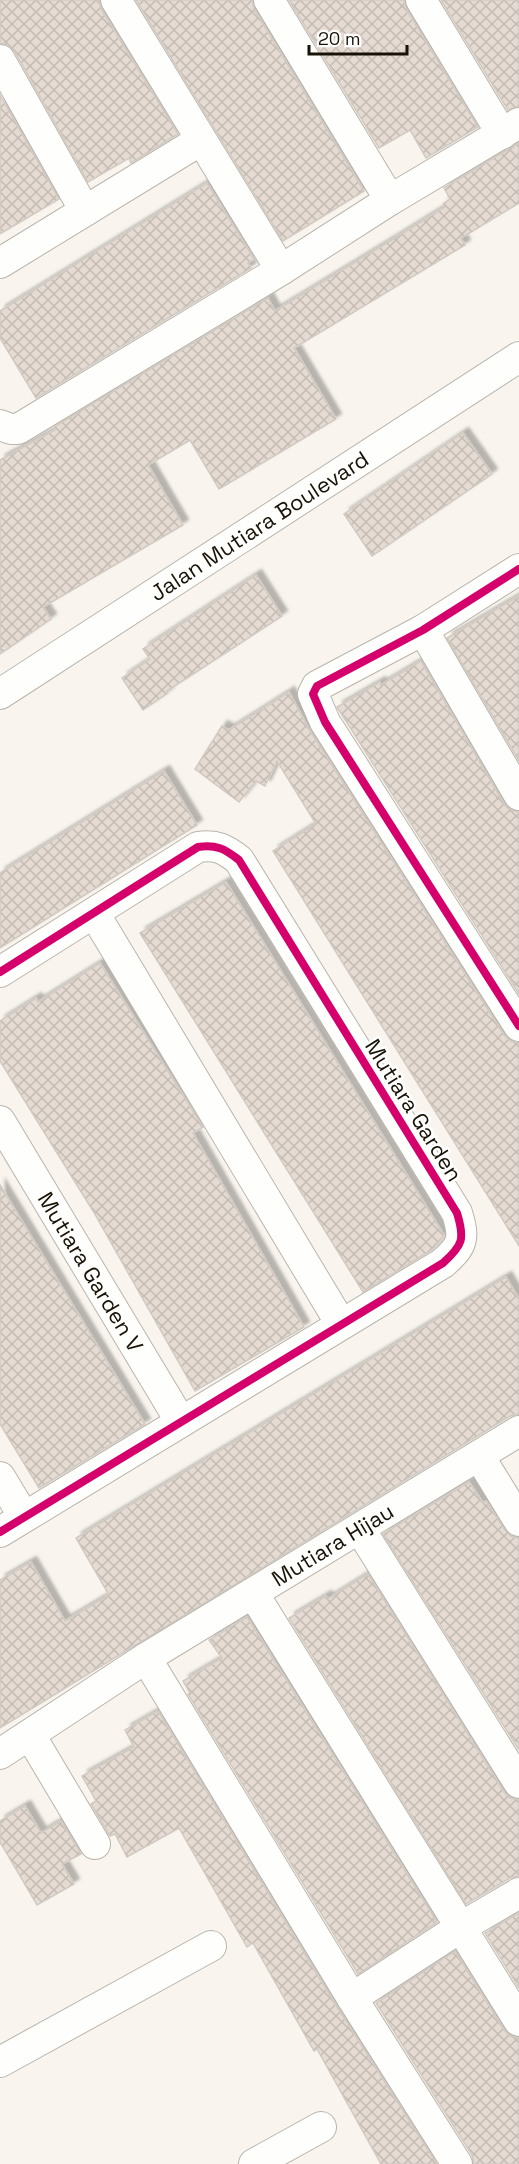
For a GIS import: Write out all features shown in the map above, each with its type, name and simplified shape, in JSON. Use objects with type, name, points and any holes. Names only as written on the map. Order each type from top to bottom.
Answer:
[{"type":"street","points":[[116,0],[281,270]]},
{"type":"street","points":[[269,0],[390,200]]},
{"type":"street","points":[[0,425],[18,429],[281,270],[390,200],[510,129],[421,0]]},
{"type":"street","points":[[0,60],[85,211]]},
{"type":"street","points":[[0,263],[201,140]]},
{"type":"street","name":"Jalan Mutiara Boulevard","points":[[0,694],[519,357]]},
{"type":"street","points":[[519,569],[423,630],[316,686],[313,698],[325,722],[519,1026]]},
{"type":"street","points":[[423,630],[519,795]]},
{"type":"street","name":"Mutiara Garden","points":[[0,972],[198,847],[210,845],[222,848],[238,860],[457,1213],[462,1235],[462,1242],[457,1250],[443,1263],[12,1525]]},
{"type":"street","points":[[94,913],[341,1324]]},
{"type":"street","name":"Mutiara Garden V","points":[[0,1121],[181,1422]]},
{"type":"street","name":"Mutiara Hijau","points":[[0,1754],[147,1658],[519,1431]]},
{"type":"street","points":[[479,1456],[519,1521]]},
{"type":"street","points":[[0,1478],[12,1525]]},
{"type":"street","points":[[360,1529],[519,1783]]},
{"type":"street","points":[[253,1593],[519,2021]]},
{"type":"street","points":[[147,1658],[352,1998],[457,2164]]},
{"type":"street","points":[[30,1735],[95,1844]]},
{"type":"street","points":[[352,1998],[461,1927],[519,1893]]},
{"type":"street","points":[[0,2062],[211,1946]]},
{"type":"street","points":[[255,2164],[321,2127]]},
{"type":"building","points":[[0,0],[99,0],[101,9],[178,134],[131,163],[129,158],[88,182],[15,52],[8,45],[0,43]]},
{"type":"building","points":[[136,0],[252,0],[254,9],[364,191],[283,241]]},
{"type":"building","points":[[289,0],[404,0],[406,9],[478,127],[426,158],[410,130],[379,148]]},
{"type":"building","points":[[441,0],[519,0],[519,106],[508,110]]},
{"type":"building","points":[[0,95],[59,199],[0,234]]},
{"type":"building","points":[[519,143],[519,203],[461,238],[465,245],[294,348],[336,419],[219,489],[190,440],[148,465],[183,525],[43,607],[51,619],[0,654],[0,460],[55,430],[54,427],[268,298],[275,311],[395,238],[445,207],[443,204],[450,199],[444,188]]},
{"type":"building","points":[[207,183],[254,259],[248,263],[251,268],[36,398],[0,338],[0,311]]},
{"type":"building","points":[[463,433],[492,474],[372,556],[344,514]]},
{"type":"building","points":[[256,575],[282,616],[167,691],[168,693],[143,710],[122,678],[150,659],[143,649]]},
{"type":"building","points":[[519,596],[519,761],[447,638]]},
{"type":"building","points":[[421,661],[504,804],[511,810],[519,812],[519,994],[337,707],[380,682],[381,685]]},
{"type":"building","points":[[289,692],[310,731],[504,1035],[511,1041],[519,1043],[519,1246],[273,851],[316,824],[277,761],[265,786],[256,781],[239,802],[195,769],[222,726],[229,730]]},
{"type":"building","points":[[164,771],[197,825],[0,948],[0,873]]},
{"type":"building","points":[[226,882],[444,1235],[433,1249],[363,1292],[140,933]]},
{"type":"building","points":[[100,963],[203,1127],[193,1133],[304,1327],[195,1391],[93,1211],[0,1061],[0,1021],[36,998],[38,1002]]},
{"type":"building","points":[[0,1185],[145,1424],[39,1488],[0,1424]]},
{"type":"building","points":[[506,1277],[519,1299],[519,1414],[510,1416],[0,1728],[0,1580],[31,1562],[65,1621],[109,1595],[76,1538]]},
{"type":"building","points":[[469,1482],[483,1503],[486,1501],[505,1530],[511,1536],[519,1538],[519,1750],[383,1534]]},
{"type":"building","points":[[368,1574],[504,1792],[510,1798],[519,1800],[519,1876],[510,1878],[466,1904],[289,1618],[326,1596],[328,1599]]},
{"type":"building","points":[[247,1617],[437,1922],[358,1974],[188,1694],[190,1693],[183,1681],[222,1658],[209,1640]]},
{"type":"building","points":[[158,1711],[337,2007],[437,2164],[381,2164],[317,2049],[314,2051],[253,1943],[247,1947],[179,1828],[127,1857],[115,1834],[110,1836],[91,1804],[96,1801],[82,1776],[134,1747],[125,1730]]},
{"type":"building","points":[[25,1806],[41,1833],[61,1821],[81,1854],[62,1864],[74,1884],[37,1905],[0,1842],[0,1821]]},
{"type":"building","points":[[519,1913],[519,1988],[485,1933]]},
{"type":"building","points":[[455,1951],[504,2030],[510,2036],[519,2038],[519,2164],[474,2164],[472,2155],[376,2003]]},
{"type":"cycle path","points":[[519,569],[423,630],[317,686],[313,694],[325,722],[519,1026]]},
{"type":"cycle path","points":[[0,972],[198,847],[210,846],[225,850],[239,860],[457,1213],[461,1229],[461,1241],[443,1263],[0,1532]]}]
